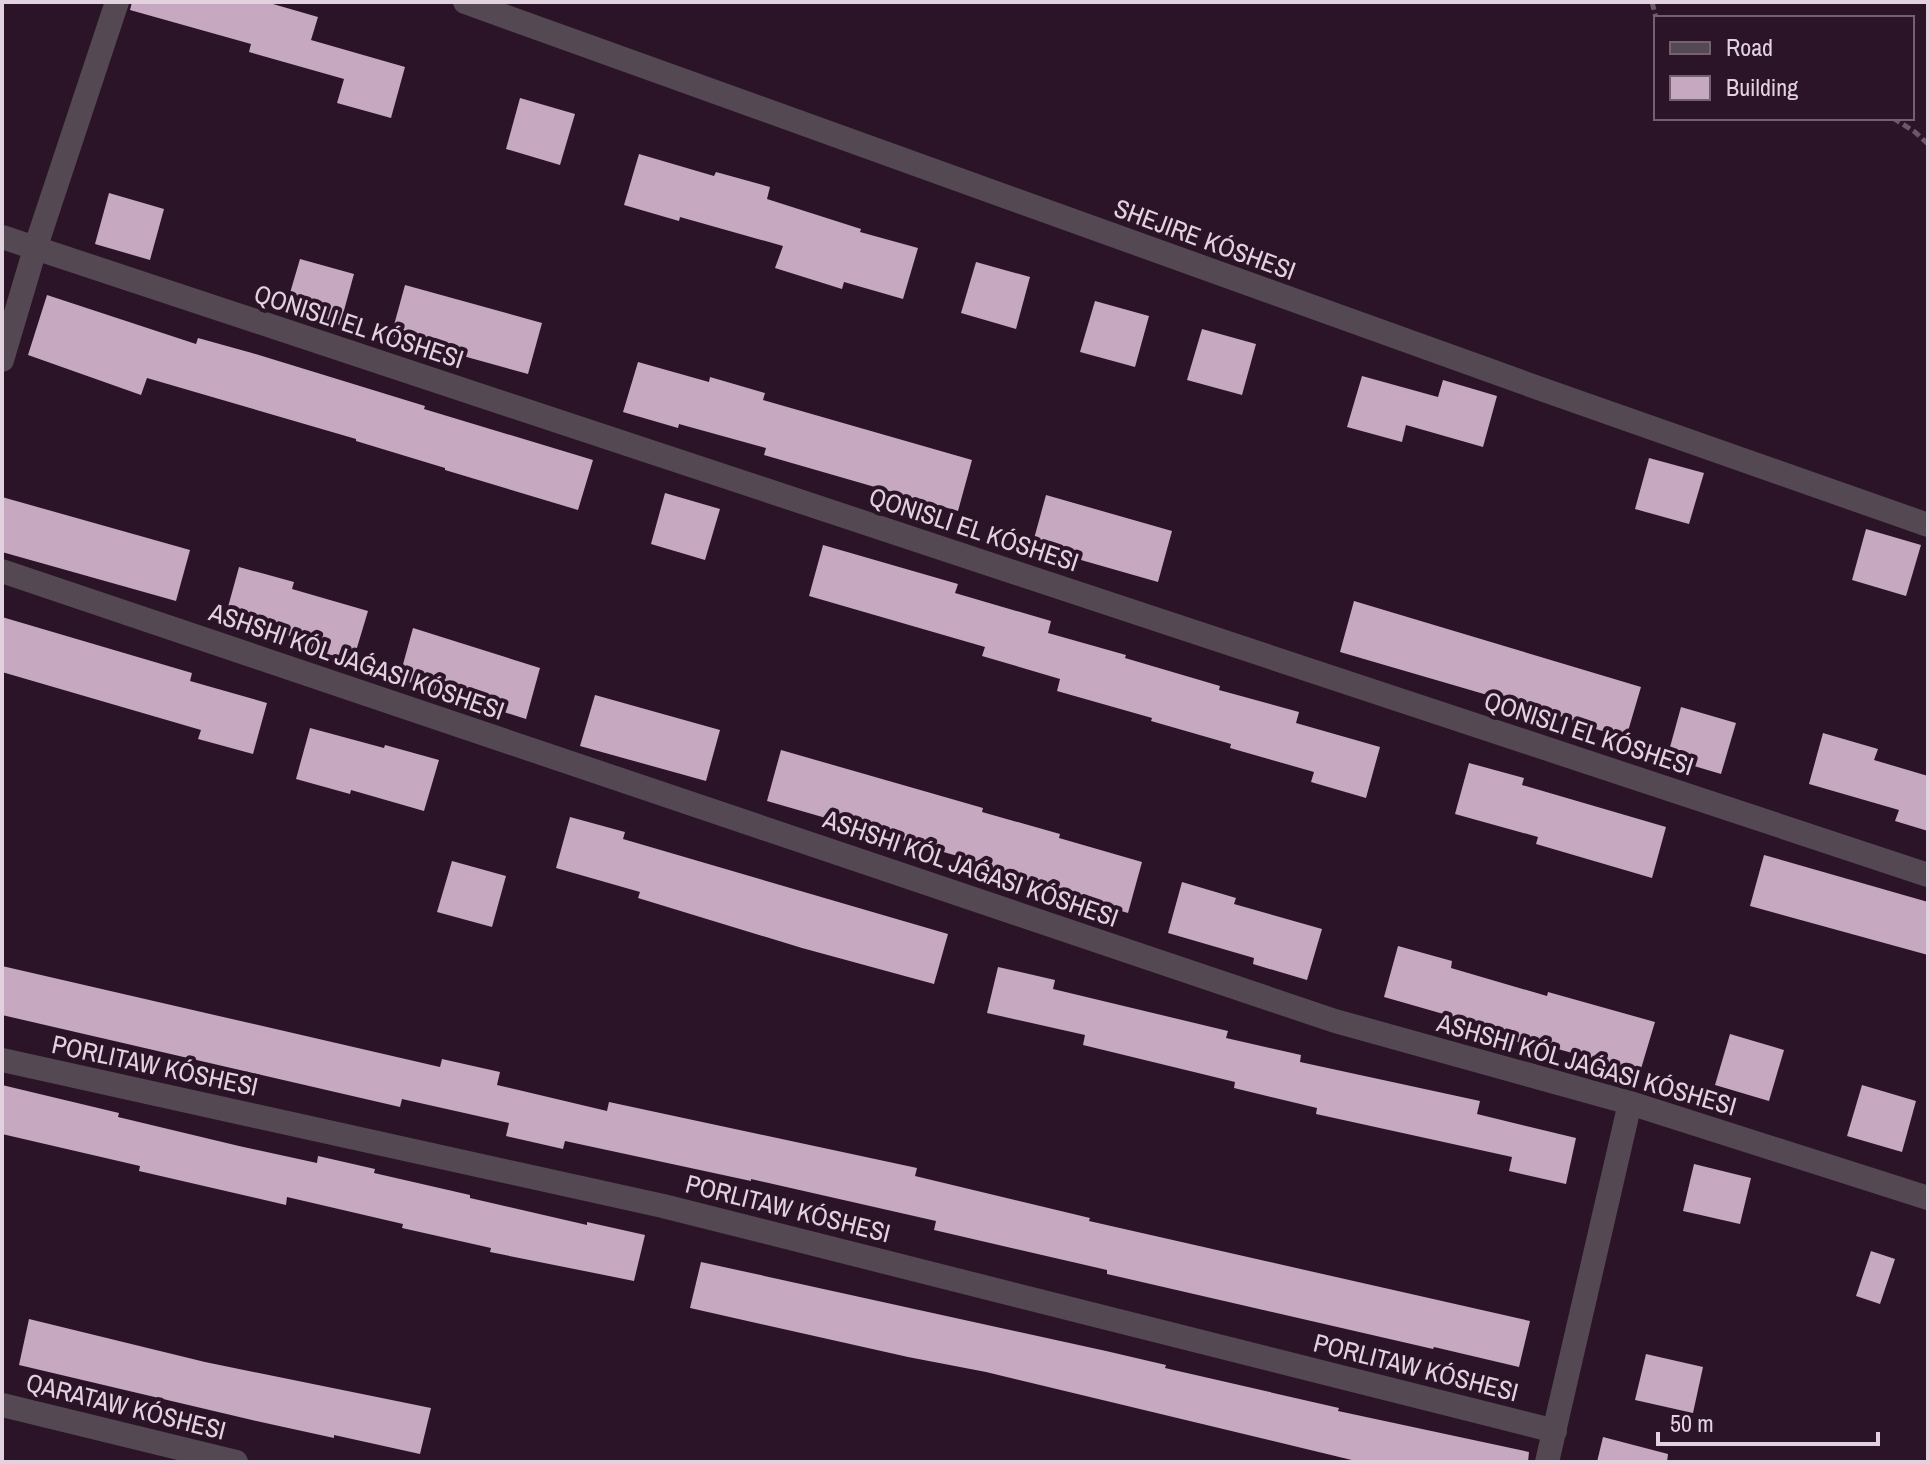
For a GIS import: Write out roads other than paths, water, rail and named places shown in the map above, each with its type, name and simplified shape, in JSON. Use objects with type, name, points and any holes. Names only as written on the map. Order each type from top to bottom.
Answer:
[{"type":"street","points":[[2,360],[35,249],[117,2]]},
{"type":"street","name":"SHEJIRE KÓSHESI","points":[[465,2],[1928,525]]},
{"type":"street","points":[[2,237],[1928,875]]},
{"type":"street","points":[[2,571],[1335,1021],[1630,1103],[1928,1198]]},
{"type":"street","points":[[2,1060],[663,1206],[1555,1431]]},
{"type":"street","points":[[1547,1462],[1630,1103]]},
{"type":"street","name":"QARATAW KÓSHESI","points":[[2,1405],[236,1462]]}]
